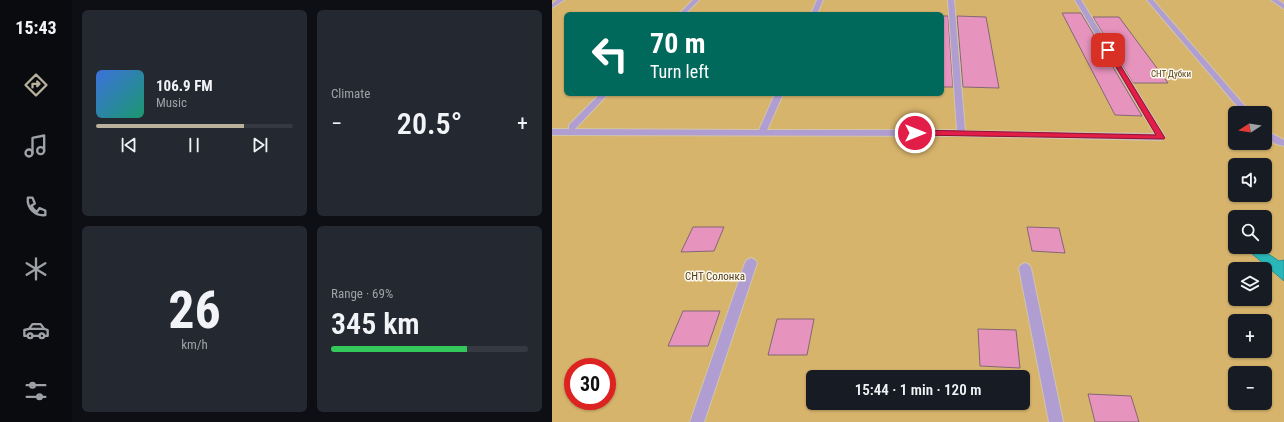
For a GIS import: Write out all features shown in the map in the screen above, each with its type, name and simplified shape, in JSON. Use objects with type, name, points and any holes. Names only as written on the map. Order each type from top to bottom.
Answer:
[{"type":"street","points":[[552,6],[561,0]]},
{"type":"street","points":[[684,12],[696,0]]},
{"type":"street","points":[[815,12],[820,0]]},
{"type":"street","points":[[951,0],[961,133]]},
{"type":"street","points":[[552,132],[961,133],[1161,138],[1078,0]]},
{"type":"street","points":[[1150,0],[1241,106]]},
{"type":"street","points":[[1274,0],[1284,7]]},
{"type":"street","points":[[572,127],[602,96]]},
{"type":"street","points":[[762,132],[778,96]]},
{"type":"street","points":[[1272,137],[1279,142],[1284,143]]},
{"type":"street","points":[[697,422],[750,263]]},
{"type":"street","points":[[1025,268],[1056,422]]},
{"type":"green space","name":"СНТ Солонка","points":[[552,0],[1284,0],[1284,422],[552,422]]},
{"type":"water","points":[[1252,254],[1268,254],[1279,261],[1284,260],[1284,281],[1272,271],[1272,262],[1262,262]]},
{"type":"building","points":[[1062,13],[1081,13],[1142,116],[1115,115]]},
{"type":"building","points":[[944,16],[948,16],[953,87],[944,87]]},
{"type":"building","points":[[957,16],[986,17],[999,88],[963,87]]},
{"type":"building","points":[[1093,17],[1119,17],[1168,83],[1133,83]]},
{"type":"building","points":[[693,227],[724,227],[714,251],[681,252]]},
{"type":"building","points":[[1027,227],[1059,228],[1065,253],[1032,251]]},
{"type":"building","points":[[683,311],[720,311],[708,346],[668,346]]},
{"type":"building","points":[[777,319],[814,319],[807,355],[768,355]]},
{"type":"building","points":[[978,329],[1016,330],[1020,368],[980,366]]},
{"type":"building","points":[[1088,394],[1131,396],[1139,422],[1095,422]]},
{"type":"route","points":[[915,133],[1161,138],[1108,50]]},
{"type":"park label","name":"СНТ Дубки","points":[[1171,74]]}]
